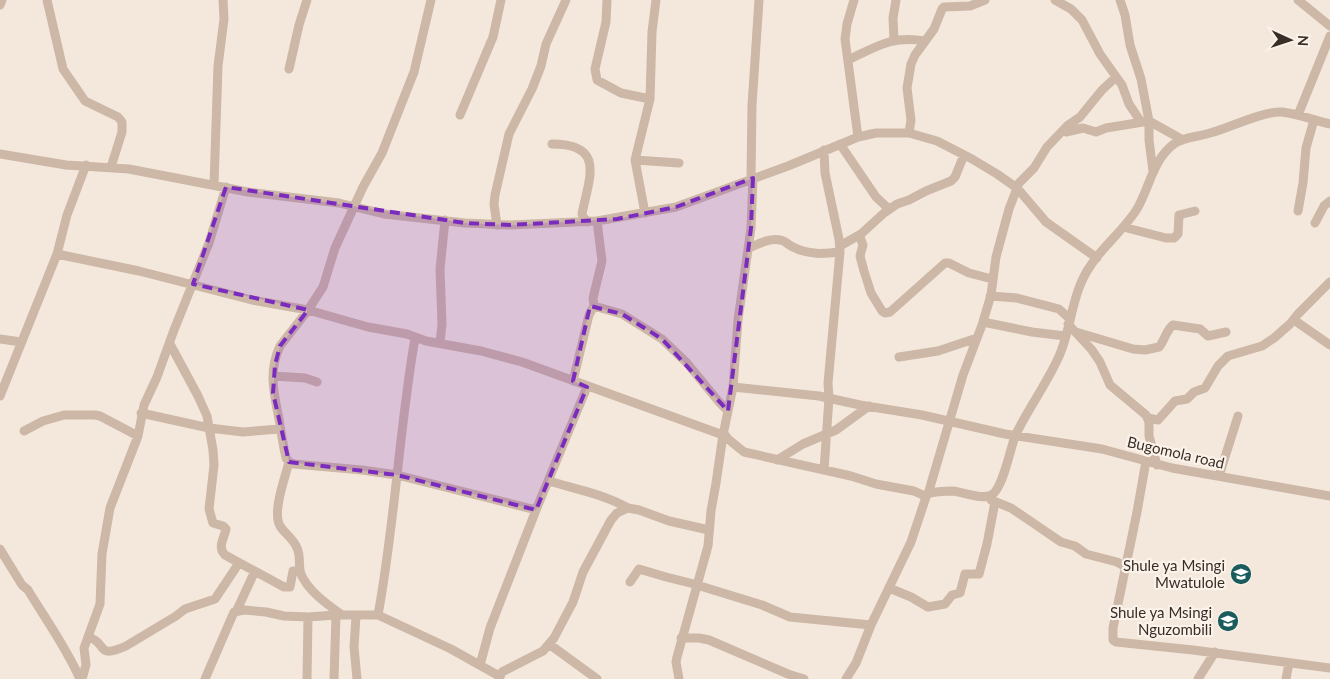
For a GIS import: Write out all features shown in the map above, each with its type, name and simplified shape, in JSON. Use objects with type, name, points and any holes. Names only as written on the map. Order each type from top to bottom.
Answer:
[{"type":"street","points":[[0,5],[2,0]]},
{"type":"street","points":[[47,0],[63,69],[85,101],[118,117],[122,122],[122,132],[111,167]]},
{"type":"street","points":[[214,184],[218,66],[224,19],[223,0]]},
{"type":"street","points":[[289,70],[299,25],[307,0]]},
{"type":"street","points":[[339,615],[311,590],[301,576],[297,546],[278,521],[288,462],[279,429],[273,393],[273,376],[277,352],[324,287],[335,248],[363,187],[382,153],[414,72],[431,0]]},
{"type":"street","points":[[460,115],[493,37],[501,0]]},
{"type":"street","points":[[497,225],[494,195],[509,134],[532,89],[541,66],[546,44],[566,0]]},
{"type":"street","points":[[608,0],[606,22],[595,69],[597,80],[621,93],[650,99]]},
{"type":"street","points":[[646,213],[635,160],[650,99],[652,40],[656,0]]},
{"type":"street","points":[[679,679],[676,662],[681,638],[708,546],[723,434],[733,387],[738,320],[752,228],[752,105],[760,0]]},
{"type":"street","points":[[854,0],[845,38],[858,137]]},
{"type":"street","points":[[894,40],[893,18],[896,0]]},
{"type":"street","points":[[909,133],[911,120],[907,88],[908,78],[913,60],[934,28],[943,4],[970,6],[985,0]]},
{"type":"street","points":[[1056,0],[1078,14],[1100,54],[1122,85],[1130,104],[1145,122],[1183,140]]},
{"type":"street","points":[[1120,0],[1125,15],[1130,46],[1141,79],[1145,122],[1153,171]]},
{"type":"street","points":[[1298,0],[1330,26]]},
{"type":"street","points":[[1298,115],[1330,36]]},
{"type":"street","points":[[848,60],[894,40],[906,38],[924,41]]},
{"type":"street","points":[[846,679],[856,663],[871,625],[912,542],[963,375],[983,322],[1009,208],[1017,188],[1022,179],[1031,171],[1044,150],[1059,134],[1080,117],[1102,90],[1116,77]]},
{"type":"street","points":[[984,497],[995,492],[1004,474],[1016,436],[1034,399],[1052,369],[1066,336],[1083,280],[1091,265],[1123,227],[1143,199],[1153,171],[1170,148],[1183,140],[1229,128],[1262,115],[1281,112],[1330,124]]},
{"type":"street","points":[[1298,211],[1304,183],[1306,148],[1314,120]]},
{"type":"street","points":[[1059,134],[1078,128],[1096,132],[1106,128],[1145,122]]},
{"type":"street","points":[[0,154],[66,165],[111,167],[214,184],[248,192],[339,203],[384,214],[497,225],[593,222],[676,207],[788,166],[858,137],[876,133],[909,133],[937,142],[997,174],[1017,188],[1046,222],[1097,258]]},
{"type":"street","points":[[552,144],[574,146],[590,161],[591,173],[582,214],[583,217],[593,222]]},
{"type":"street","points":[[840,144],[876,197],[889,209]]},
{"type":"street","points":[[824,150],[825,172],[840,249],[829,368],[824,470]]},
{"type":"street","points":[[749,248],[776,239],[785,241],[804,252],[817,254],[840,249],[889,209],[952,181],[964,155]]},
{"type":"street","points":[[635,160],[679,163]]},
{"type":"street","points":[[0,396],[57,254],[67,216],[86,165]]},
{"type":"street","points":[[81,679],[86,665],[84,648],[100,604],[102,554],[110,508],[138,436],[141,413],[209,243],[226,187]]},
{"type":"street","points":[[1315,223],[1324,206],[1330,202]]},
{"type":"street","points":[[1123,227],[1166,238],[1174,238],[1178,234],[1179,215],[1196,212]]},
{"type":"street","points":[[440,343],[442,324],[440,269],[445,220]]},
{"type":"street","points":[[573,381],[589,315],[594,306],[593,298],[602,261],[593,222]]},
{"type":"street","points":[[859,235],[863,247],[860,257],[868,283],[876,301],[885,313],[890,312],[945,263],[949,263],[969,273],[992,279]]},
{"type":"street","points":[[57,254],[140,270],[252,300],[308,310],[368,327],[407,334],[415,338],[481,351],[522,362],[587,387],[723,434],[744,452],[927,495],[952,491],[984,497],[1011,508],[1061,542],[1075,546],[1086,554],[1117,562],[1126,567]]},
{"type":"street","points":[[1148,418],[1158,420],[1175,401],[1187,399],[1194,392],[1205,388],[1218,366],[1228,356],[1262,346],[1294,320],[1330,282]]},
{"type":"street","points":[[990,296],[1017,298],[1059,309],[1092,350],[1100,362],[1110,385],[1148,418],[1149,436],[1157,464]]},
{"type":"street","points":[[594,306],[622,314],[662,340],[687,363],[728,411]]},
{"type":"street","points":[[1294,320],[1330,345]]},
{"type":"street","points":[[983,322],[1032,332],[1066,336]]},
{"type":"street","points":[[1076,332],[1145,350],[1159,347],[1169,328],[1173,325],[1200,329],[1208,336],[1226,332]]},
{"type":"street","points":[[378,615],[387,566],[391,518],[415,338]]},
{"type":"street","points":[[899,357],[938,351],[978,338]]},
{"type":"street","points":[[0,339],[21,342]]},
{"type":"street","points":[[170,344],[207,416],[214,465],[209,509],[211,521],[225,527],[225,535],[220,546],[221,552],[276,584],[287,588],[290,587],[292,572],[300,570]]},
{"type":"street","points":[[273,376],[304,378],[317,382]]},
{"type":"street","points":[[480,666],[490,628],[587,387]]},
{"type":"street","name":"Bugomola road","points":[[733,387],[819,396],[1016,436],[1102,449],[1157,464],[1330,496]]},
{"type":"street","points":[[777,460],[803,444],[836,430],[869,406]]},
{"type":"street","points":[[141,413],[209,428],[243,432],[279,429]]},
{"type":"street","points":[[24,431],[43,421],[64,415],[95,415],[138,436]]},
{"type":"street","points":[[1219,476],[1238,416]]},
{"type":"street","points":[[1146,461],[1113,628],[1112,636],[1114,641],[1215,652],[1330,668]]},
{"type":"street","points":[[288,462],[397,475],[536,510]]},
{"type":"street","points":[[549,481],[676,523],[709,530]]},
{"type":"street","points":[[889,588],[911,597],[928,607],[946,604],[952,595],[960,593],[965,574],[979,574],[995,502]]},
{"type":"street","points":[[236,612],[251,610],[284,616],[308,617],[378,615],[451,649],[499,678],[502,672],[543,651],[549,644],[565,620],[583,572],[611,520],[617,513],[628,508]]},
{"type":"street","points":[[0,549],[61,642],[81,679]]},
{"type":"street","points":[[88,637],[94,639],[105,652],[126,646],[192,605],[215,599],[239,562]]},
{"type":"street","points":[[630,582],[639,568],[762,605],[790,616],[871,625]]},
{"type":"street","points":[[205,679],[228,623],[236,612],[255,571]]},
{"type":"street","points":[[334,679],[339,615]]},
{"type":"street","points":[[356,616],[354,647],[357,679]]},
{"type":"street","points":[[307,679],[308,617]]},
{"type":"street","points":[[681,638],[709,640],[804,679]]},
{"type":"street","points":[[549,644],[597,679]]},
{"type":"street","points":[[1198,679],[1215,652]]},
{"type":"street","points":[[1286,679],[1289,663]]},
{"type":"highlighted area","points":[[753,178],[751,228],[728,411],[662,339],[622,314],[590,306],[573,381],[587,387],[536,510],[397,475],[289,462],[273,393],[275,365],[280,346],[308,310],[193,284],[226,187],[465,223],[510,225],[617,219],[676,207]]},
{"type":"place","name":"Shule ya Msingi Mwatulole","points":[[1241,574]]},
{"type":"place","name":"Shule ya Msingi Nguzombili","points":[[1228,621]]}]
